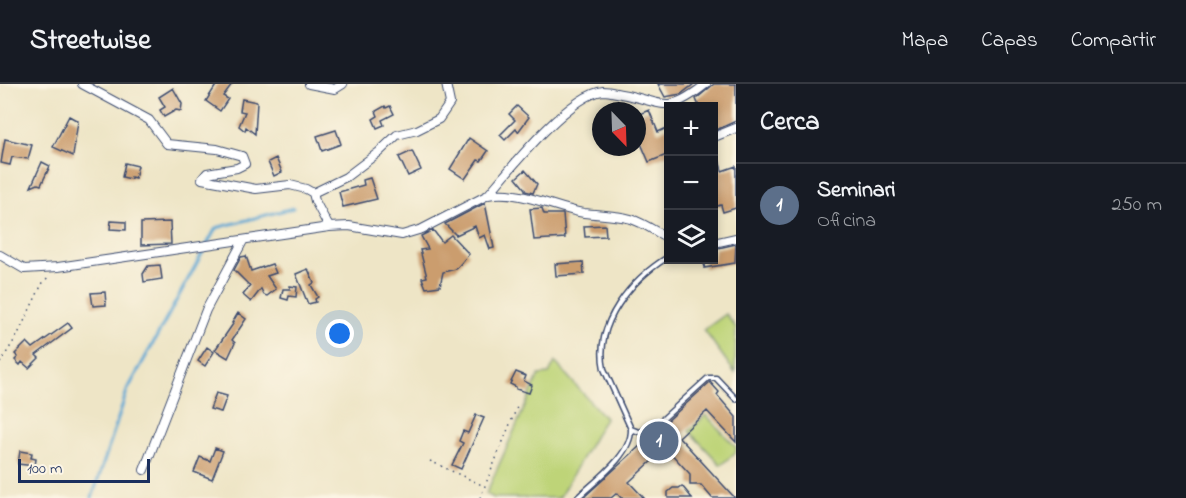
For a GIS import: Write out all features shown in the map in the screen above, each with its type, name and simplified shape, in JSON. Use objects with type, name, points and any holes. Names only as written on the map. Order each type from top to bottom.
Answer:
[{"type":"street","points":[[82,84],[149,120],[167,144],[217,149],[242,156],[245,164],[237,168],[207,173],[202,179],[256,189],[290,185],[306,189],[313,193],[329,227]]},
{"type":"street","points":[[309,84],[335,89],[343,84]]},
{"type":"street","points":[[313,193],[346,177],[397,135],[417,130],[439,120],[450,103],[446,84]]},
{"type":"street","points":[[0,255],[24,269],[58,267],[329,227],[349,226],[402,235],[422,229],[488,195],[561,115],[588,96],[604,91],[656,104],[676,104],[690,97],[706,84]]},
{"type":"street","points":[[718,136],[736,128]]},
{"type":"street","points":[[488,195],[519,196],[584,213],[633,220],[664,236]]},
{"type":"street","points":[[718,242],[736,238]]},
{"type":"street","points":[[144,470],[206,310],[243,241]]},
{"type":"lane","points":[[576,498],[620,457],[631,441],[632,429],[604,369],[602,359],[605,336],[624,295],[651,269],[664,260]]},
{"type":"lane","points":[[632,429],[639,432],[654,427],[708,378],[713,377],[720,381],[736,399]]},
{"type":"path","points":[[0,363],[17,336],[42,284],[58,267]]},
{"type":"path","points":[[480,498],[517,407]]},
{"type":"path","points":[[430,461],[484,487]]},
{"type":"green space","points":[[726,314],[736,328],[735,373],[704,330]]},
{"type":"green space","points":[[555,362],[605,418],[559,498],[494,498],[486,494],[539,375],[549,374]]},
{"type":"green space","points":[[706,415],[736,447],[736,452],[721,465],[689,431]]},
{"type":"building","points":[[217,84],[232,84],[223,96],[228,99],[220,111],[206,101]]},
{"type":"building","points":[[658,84],[694,84],[681,94],[665,97]]},
{"type":"building","points":[[714,84],[736,84],[736,121],[718,129],[718,102],[697,102],[696,99]]},
{"type":"building","points":[[173,88],[182,104],[181,111],[176,110],[164,117],[160,110],[165,107],[159,97]]},
{"type":"building","points":[[242,99],[257,102],[255,134],[246,127],[245,131],[239,126],[245,112],[240,111]]},
{"type":"building","points":[[385,106],[386,108],[390,106],[394,114],[382,120],[384,125],[377,128],[373,119],[378,116],[376,111]]},
{"type":"building","points":[[517,106],[529,117],[518,132],[516,129],[505,140],[500,135],[515,120],[509,114]]},
{"type":"building","points":[[649,110],[658,132],[664,129],[664,156],[649,162],[646,155],[646,111]]},
{"type":"building","points":[[69,116],[78,121],[73,156],[53,147]]},
{"type":"building","points":[[336,130],[341,144],[322,151],[317,136]]},
{"type":"building","points":[[469,138],[488,151],[481,161],[478,160],[465,179],[450,169]]},
{"type":"building","points":[[5,139],[32,145],[28,159],[12,157],[10,165],[1,163]]},
{"type":"building","points":[[412,151],[421,170],[408,176],[399,157]]},
{"type":"building","points":[[718,156],[722,171],[736,166],[736,208],[723,212],[721,205],[718,206]]},
{"type":"building","points":[[276,158],[282,172],[274,176],[268,162]]},
{"type":"building","points":[[42,162],[50,166],[41,185],[31,187]]},
{"type":"building","points":[[125,163],[138,166],[135,178],[122,177]]},
{"type":"building","points":[[525,170],[537,184],[533,193],[525,191],[516,178]]},
{"type":"building","points":[[370,178],[377,199],[343,207],[339,192],[364,185],[363,180]]},
{"type":"building","points":[[485,203],[494,248],[490,249],[485,235],[479,238],[475,226],[456,235],[445,224]]},
{"type":"building","points":[[542,208],[544,214],[563,214],[565,238],[534,240],[530,209]]},
{"type":"building","points":[[111,221],[126,222],[126,230],[110,229]]},
{"type":"building","points":[[170,222],[171,244],[141,245],[141,223]]},
{"type":"building","points":[[605,225],[606,236],[585,237],[584,226]]},
{"type":"building","points":[[433,230],[442,242],[451,235],[469,254],[456,269],[443,272],[440,286],[426,288],[422,278],[427,277],[420,250],[428,249],[421,236]]},
{"type":"building","points":[[736,244],[735,263],[704,268],[704,264],[718,264],[718,248]]},
{"type":"building","points":[[246,256],[251,271],[272,264],[276,273],[267,276],[276,289],[267,296],[261,289],[251,302],[243,295],[250,286],[234,270],[241,257]]},
{"type":"building","points":[[583,262],[584,274],[556,276],[555,264]]},
{"type":"building","points":[[160,265],[162,279],[144,282],[143,274],[148,266]]},
{"type":"building","points":[[308,269],[314,283],[311,285],[318,297],[315,299],[316,302],[308,304],[296,274]]},
{"type":"building","points":[[290,286],[297,287],[296,297],[289,296],[288,300],[281,298],[283,289],[290,289]]},
{"type":"building","points":[[105,292],[106,305],[93,306],[91,293]]},
{"type":"building","points":[[238,313],[246,319],[232,340],[235,343],[228,358],[215,350]]},
{"type":"building","points":[[68,323],[72,328],[36,355],[39,358],[29,368],[22,362],[20,365],[15,360],[18,357],[15,354],[27,342],[33,348]]},
{"type":"building","points":[[207,347],[214,352],[205,366],[198,361]]},
{"type":"building","points":[[516,372],[526,376],[524,381],[532,385],[529,393],[516,389],[510,384]]},
{"type":"building","points":[[710,382],[719,392],[717,395],[736,417],[736,442],[707,411],[679,437],[735,498],[712,498],[701,485],[690,485],[690,474],[666,448],[629,482],[644,498],[621,498],[617,493],[611,498],[583,498]]},
{"type":"building","points":[[216,393],[227,396],[221,412],[210,409]]},
{"type":"building","points":[[476,415],[484,418],[461,469],[452,465],[463,443],[459,441],[463,431],[468,433]]},
{"type":"building","points":[[215,448],[223,451],[212,479],[194,472],[200,457],[210,461]]},
{"type":"building","points":[[20,451],[32,453],[31,458],[36,459],[35,466],[18,464]]},
{"type":"building","points":[[682,486],[692,498],[668,498],[668,492]]},
{"type":"waterway","points":[[92,498],[127,391],[216,228],[293,208]]},
{"type":"place","name":"Seminari","points":[[659,441]]}]
